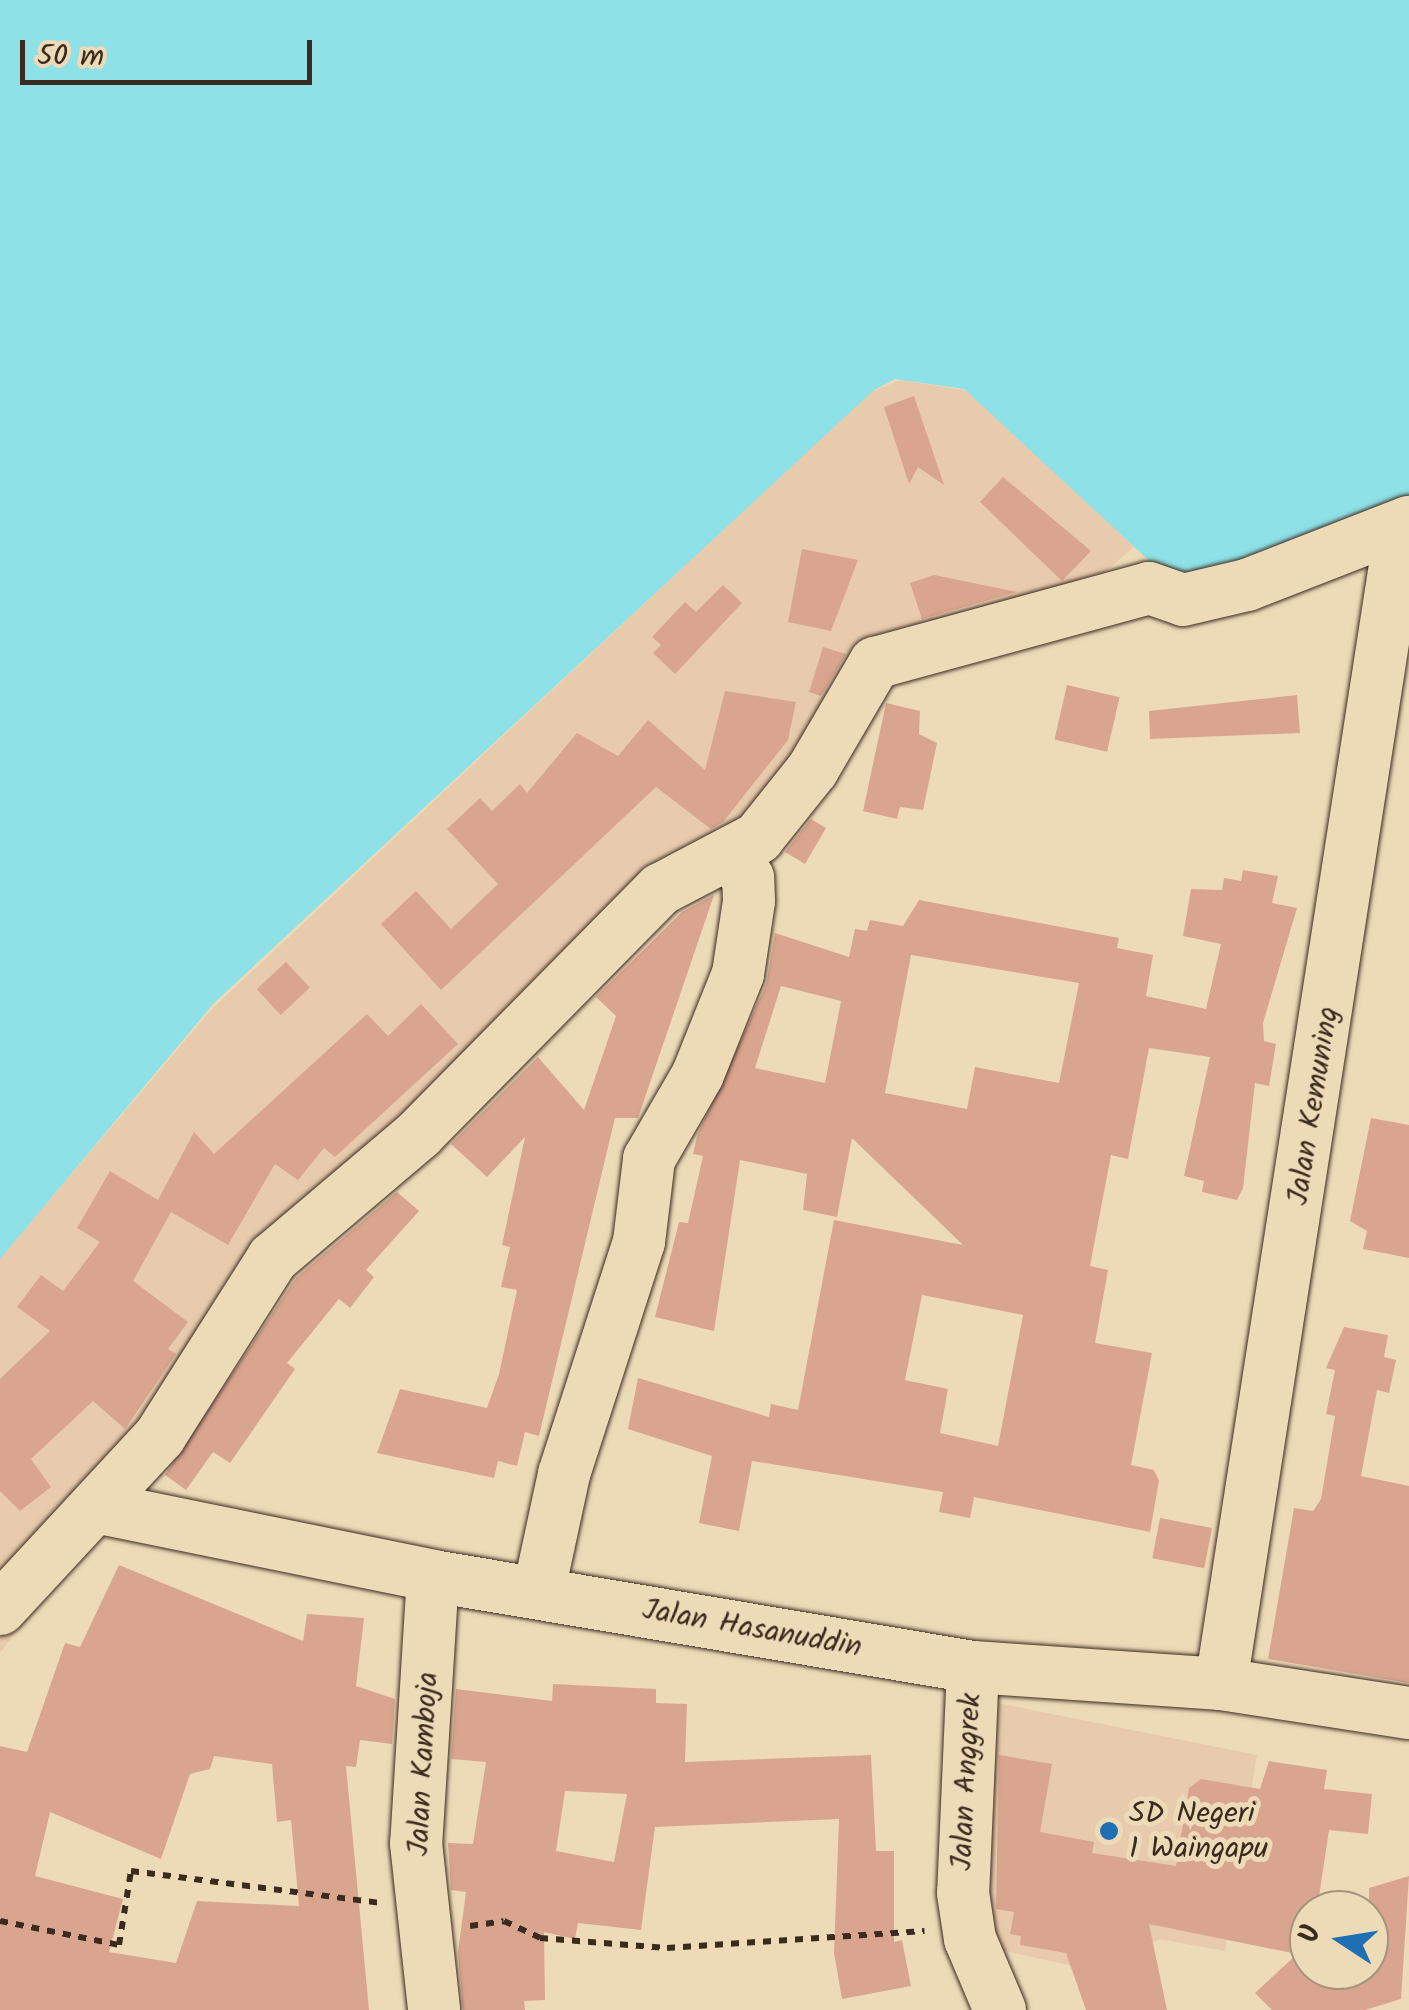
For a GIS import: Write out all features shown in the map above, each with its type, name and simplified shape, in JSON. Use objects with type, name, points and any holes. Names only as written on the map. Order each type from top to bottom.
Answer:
[{"type":"street","points":[[0,1610],[100,1508],[160,1436],[296,1234],[419,1134],[662,889],[730,855],[784,808],[875,663],[1149,588],[1183,600],[1247,585],[1405,524]]},
{"type":"street","name":"Jalan Kemuning","points":[[1221,1684],[1405,524]]},
{"type":"street","points":[[539,1590],[564,1474],[639,1242],[649,1159],[698,1074],[738,974],[750,901],[748,878],[730,855]]},
{"type":"street","name":"Jalan Hasanuddin","points":[[100,1508],[432,1576],[539,1590],[973,1667],[1221,1684],[1409,1713]]},
{"type":"street","name":"Jalan Kamboja","points":[[432,1576],[416,1843],[421,1919],[434,2010]]},
{"type":"street","name":"Jalan Anggrek","points":[[973,1667],[960,1834],[970,1938],[1000,2010]]},
{"type":"path","points":[[0,1921],[119,1945],[131,1870],[421,1919],[504,1921],[540,1938],[605,1946],[832,1943],[889,1928],[970,1938]]},
{"type":"shaded area","points":[[901,380],[964,390],[991,409],[1134,547],[1100,576],[889,683],[688,893],[308,1246],[0,1653],[0,1258],[211,1010],[870,392]]},
{"type":"shaded area","name":"SD Negeri 1 Waingapu","points":[[978,1699],[1257,1755],[1225,1951],[1159,1939],[1123,1961],[1077,1967],[991,1948]]},
{"type":"water","points":[[0,0],[1409,0],[1409,520],[1169,579],[964,389],[895,379],[874,390],[214,1003],[0,1259]]},
{"type":"building","points":[[914,396],[944,485],[918,467],[909,484],[884,407]]},
{"type":"building","points":[[1003,477],[1091,551],[1062,581],[980,502]]},
{"type":"building","points":[[802,549],[858,560],[831,631],[788,622]]},
{"type":"building","points":[[934,575],[1017,592],[922,619],[910,583]]},
{"type":"building","points":[[723,585],[742,603],[675,674],[653,653],[661,645],[652,637],[685,602],[696,612]]},
{"type":"building","points":[[823,647],[846,654],[821,696],[809,692]]},
{"type":"building","points":[[1067,685],[1120,697],[1107,752],[1054,740]]},
{"type":"building","points":[[725,691],[796,702],[788,740],[723,822],[711,829],[656,787],[441,990],[381,924],[416,891],[451,929],[498,884],[447,829],[480,798],[492,811],[520,784],[527,793],[577,733],[618,756],[648,720],[705,770]]},
{"type":"building","points":[[1297,695],[1300,733],[1150,739],[1149,711]]},
{"type":"building","points":[[886,703],[920,711],[919,734],[937,743],[923,810],[900,807],[897,819],[863,811]]},
{"type":"building","points":[[811,819],[826,828],[805,864],[785,852]]},
{"type":"building","points":[[1243,870],[1278,876],[1272,903],[1297,908],[1263,1023],[1264,1041],[1276,1044],[1269,1086],[1255,1083],[1243,1188],[1237,1200],[1202,1192],[1204,1181],[1184,1176],[1210,1057],[1149,1048],[1128,1159],[1111,1155],[1090,1266],[1108,1270],[1095,1343],[1152,1353],[1131,1465],[1154,1470],[1159,1481],[1150,1532],[974,1497],[970,1518],[939,1512],[943,1492],[752,1461],[739,1531],[699,1523],[712,1456],[628,1429],[638,1378],[769,1417],[771,1404],[798,1410],[834,1220],[963,1245],[852,1138],[837,1217],[803,1210],[807,1174],[740,1160],[714,1331],[655,1317],[679,1222],[688,1223],[703,1156],[693,1154],[697,1136],[766,985],[775,933],[849,957],[855,929],[867,931],[870,920],[903,926],[919,900],[1119,938],[1117,948],[1153,955],[1146,996],[1206,1009],[1221,944],[1183,936],[1191,889],[1222,890],[1224,878],[1241,881]],"holes":[[[911,955],[1079,983],[1059,1083],[975,1067],[967,1109],[885,1093]],[[781,986],[841,1001],[825,1083],[755,1068]],[[922,1295],[1023,1315],[998,1446],[940,1433],[948,1389],[905,1380]]]},
{"type":"building","points":[[714,895],[638,1118],[615,1118],[539,1436],[525,1432],[517,1466],[498,1461],[494,1478],[377,1453],[400,1389],[487,1408],[499,1374],[517,1290],[501,1287],[510,1247],[502,1245],[525,1137],[487,1177],[451,1144],[538,1057],[584,1110],[616,1016],[596,997],[682,912]]},
{"type":"building","points":[[286,962],[310,988],[281,1015],[257,989]]},
{"type":"building","points":[[421,1004],[458,1044],[335,1157],[324,1148],[298,1180],[275,1164],[228,1245],[171,1212],[133,1281],[188,1322],[168,1349],[176,1354],[125,1429],[93,1401],[31,1459],[51,1487],[20,1511],[0,1491],[0,1379],[50,1331],[17,1307],[41,1275],[63,1291],[100,1242],[77,1228],[110,1171],[158,1200],[194,1132],[214,1154],[367,1014],[388,1036]]},
{"type":"building","points":[[1371,1118],[1409,1125],[1409,1258],[1363,1249],[1367,1231],[1350,1221]]},
{"type":"building","points":[[397,1192],[419,1211],[366,1270],[374,1277],[350,1308],[339,1299],[287,1363],[295,1369],[230,1463],[213,1452],[186,1490],[165,1475],[296,1278]]},
{"type":"building","points":[[1344,1327],[1388,1335],[1384,1357],[1396,1360],[1389,1393],[1377,1390],[1361,1476],[1409,1486],[1409,1683],[1268,1659],[1294,1508],[1313,1511],[1321,1499],[1335,1416],[1326,1414],[1335,1370],[1326,1368]]},
{"type":"building","points":[[1160,1518],[1212,1528],[1204,1568],[1152,1558]]},
{"type":"building","points":[[119,1565],[303,1641],[307,1614],[364,1618],[356,1686],[395,1699],[392,1744],[360,1740],[356,1767],[346,1766],[369,2010],[0,2010],[0,1746],[27,1752],[65,1643],[80,1647]],"holes":[[[214,1756],[272,1764],[277,1822],[291,1820],[299,1906],[197,1901],[176,1963],[109,1952],[123,1899],[35,1876],[50,1812],[161,1859],[190,1774],[210,1769]]]},
{"type":"building","points":[[553,1684],[656,1689],[656,1703],[687,1704],[685,1762],[871,1755],[876,1851],[894,1851],[894,1942],[902,1940],[911,1986],[842,1999],[834,1953],[839,1819],[655,1827],[641,1930],[578,1923],[575,1939],[544,1932],[545,2000],[524,2001],[525,2010],[463,2010],[458,1952],[466,1892],[451,1890],[448,1843],[473,1844],[486,1762],[451,1759],[456,1689],[552,1701]],"holes":[[[565,1791],[627,1794],[614,1862],[556,1851]]]},
{"type":"building","points":[[999,1755],[1052,1764],[1040,1832],[1094,1842],[1092,1853],[1176,1866],[1189,1788],[1201,1779],[1260,1789],[1269,1761],[1327,1770],[1324,1789],[1372,1794],[1368,1834],[1329,1830],[1320,1890],[1289,1890],[1289,1952],[1149,1924],[1167,2010],[1086,2010],[1066,1953],[1020,1945],[1021,1936],[1010,1934],[1014,1912],[996,1909]]},
{"type":"building","points":[[1409,1876],[1401,1999],[1365,2010],[1272,2010],[1255,1993],[1289,1961],[1289,1990],[1389,1990],[1389,1890],[1369,1888]]},
{"type":"place","name":"SD Negeri 1 Waingapu","points":[[1109,1831]]}]
